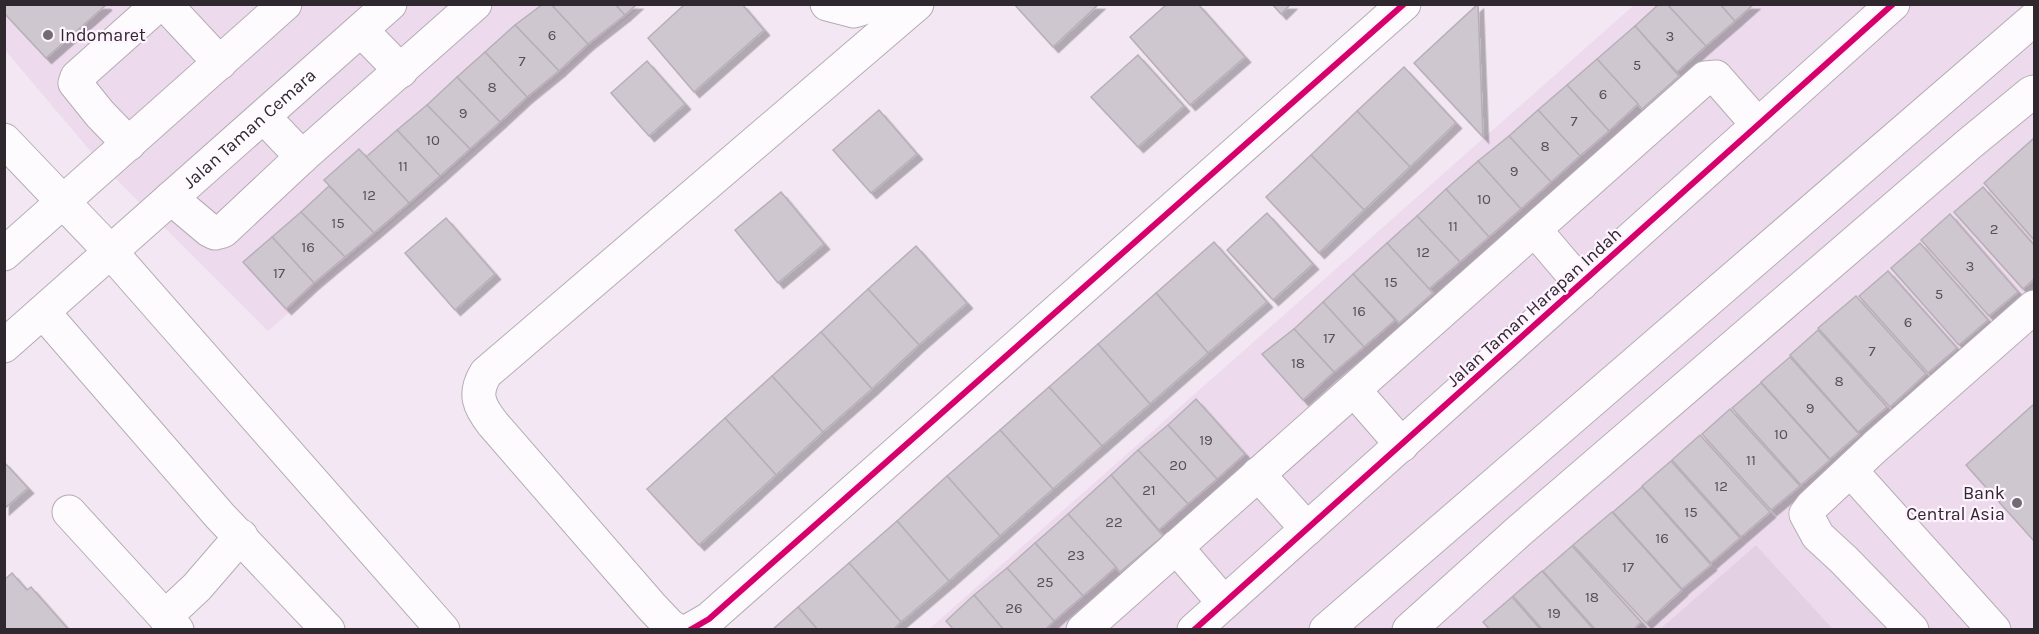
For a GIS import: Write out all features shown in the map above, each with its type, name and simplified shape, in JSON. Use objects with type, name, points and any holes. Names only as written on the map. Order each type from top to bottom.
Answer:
[{"type":"street","points":[[129,144],[100,114],[75,83],[77,77],[159,4]]},
{"type":"street","points":[[165,4],[220,63]]},
{"type":"street","points":[[4,254],[285,4]]},
{"type":"street","name":"Jalan Taman Cemara","points":[[4,346],[390,4]]},
{"type":"street","points":[[161,207],[209,231],[215,233],[223,231],[302,157],[475,4]]},
{"type":"street","points":[[827,4],[854,10],[877,4]]},
{"type":"street","points":[[690,630],[709,619],[1404,4]]},
{"type":"street","points":[[676,630],[651,606],[493,424],[480,403],[480,383],[495,365],[911,6]]},
{"type":"street","name":"Jalan Taman Harapan Indah","points":[[1194,630],[1758,125],[1873,11]]},
{"type":"street","points":[[1326,630],[2034,19]]},
{"type":"street","points":[[361,30],[401,71]]},
{"type":"street","points":[[1083,630],[1704,78],[1716,77],[1758,125]]},
{"type":"street","points":[[1409,630],[1518,532],[1969,144],[2034,92]]},
{"type":"street","points":[[1933,106],[1969,144]]},
{"type":"street","points":[[264,117],[302,157]]},
{"type":"street","points":[[4,140],[110,251],[442,630]]},
{"type":"street","points":[[1846,181],[1881,222]]},
{"type":"street","points":[[1534,230],[1581,284]]},
{"type":"street","points":[[1762,254],[1796,293]]},
{"type":"street","points":[[1912,630],[1818,536],[1806,514],[1890,433],[2034,307]]},
{"type":"street","points":[[43,312],[206,500],[328,630]]},
{"type":"street","points":[[1666,337],[1699,377]]},
{"type":"street","points":[[1354,390],[1402,445]]},
{"type":"street","points":[[1571,419],[1607,457]]},
{"type":"street","points":[[1851,471],[1994,630]]},
{"type":"street","points":[[1258,474],[1307,529]]},
{"type":"street","points":[[1483,495],[1518,532]]},
{"type":"street","points":[[69,512],[171,623],[197,587],[241,537]]},
{"type":"street","points":[[1176,547],[1224,603]]},
{"type":"shaded area","points":[[4,5],[642,5],[268,331],[103,166],[5,50]]},
{"type":"shaded area","points":[[1634,5],[2034,5],[2034,629],[1833,629],[1756,545],[1660,629],[928,630]]},
{"type":"shaded area","points":[[1756,545],[1833,629],[1660,629]]},
{"type":"building","points":[[543,4],[551,4],[588,44],[559,71],[515,25]]},
{"type":"building","points":[[551,4],[615,4],[625,15],[588,44]]},
{"type":"building","points":[[615,4],[637,4],[625,15]]},
{"type":"building","points":[[685,4],[742,4],[764,30],[694,92],[648,38]]},
{"type":"building","points":[[1014,4],[1099,4],[1053,47]]},
{"type":"building","points":[[1167,4],[1198,4],[1245,57],[1190,105],[1130,37]]},
{"type":"building","points":[[1272,4],[1291,4],[1281,14]]},
{"type":"building","points":[[1478,4],[1483,137],[1414,63]]},
{"type":"building","points":[[1659,4],[1667,4],[1706,46],[1677,72],[1635,26]]},
{"type":"building","points":[[1667,4],[1720,4],[1735,21],[1706,46]]},
{"type":"building","points":[[1720,4],[1754,4],[1735,21]]},
{"type":"building","name":"Indomaret","points":[[4,5],[106,5],[46,58],[4,13]]},
{"type":"building","points":[[515,25],[559,71],[527,97],[485,52]]},
{"type":"building","points":[[1635,26],[1679,76],[1642,109],[1597,59]]},
{"type":"building","points":[[485,52],[527,97],[500,122],[457,77]]},
{"type":"building","points":[[1138,55],[1184,106],[1138,147],[1091,97]]},
{"type":"building","points":[[1597,59],[1638,104],[1609,131],[1567,85]]},
{"type":"building","points":[[647,61],[685,104],[649,136],[611,93]]},
{"type":"building","points":[[1404,67],[1456,123],[1410,167],[1357,111]]},
{"type":"building","points":[[457,77],[500,122],[470,149],[427,105]]},
{"type":"building","points":[[1567,85],[1609,131],[1580,156],[1538,110]]},
{"type":"building","points":[[427,105],[470,149],[440,176],[397,130]]},
{"type":"building","points":[[879,110],[917,154],[871,193],[833,150]]},
{"type":"building","points":[[1538,110],[1580,156],[1551,182],[1509,136]]},
{"type":"building","points":[[1357,111],[1410,167],[1364,210],[1311,155]]},
{"type":"building","points":[[397,130],[440,176],[409,203],[366,157]]},
{"type":"building","points":[[1509,136],[1551,182],[1521,209],[1478,161]]},
{"type":"building","points":[[2034,138],[2034,240],[1984,183]]},
{"type":"building","points":[[359,149],[409,203],[374,233],[324,180]]},
{"type":"building","points":[[1311,155],[1364,210],[1319,253],[1266,197]]},
{"type":"building","points":[[1478,161],[1521,209],[1489,237],[1446,189]]},
{"type":"building","points":[[329,186],[374,233],[345,257],[301,212]]},
{"type":"building","points":[[1983,187],[2034,245],[2034,279],[2023,289],[1954,212]]},
{"type":"building","points":[[1446,189],[1489,237],[1460,262],[1417,216]]},
{"type":"building","points":[[781,192],[824,244],[778,283],[735,230]]},
{"type":"building","points":[[301,212],[345,257],[314,283],[272,237]]},
{"type":"building","points":[[1267,213],[1313,264],[1273,300],[1227,250]]},
{"type":"building","points":[[1950,214],[2018,292],[1989,316],[1921,240]]},
{"type":"building","points":[[1417,216],[1460,262],[1429,289],[1387,243]]},
{"type":"building","points":[[446,218],[495,274],[455,310],[405,253]]},
{"type":"building","points":[[272,237],[314,283],[286,309],[243,262]]},
{"type":"building","points":[[1214,242],[1267,302],[1208,353],[1156,293]]},
{"type":"building","points":[[1387,243],[1433,293],[1399,323],[1353,274]]},
{"type":"building","points":[[1920,243],[1988,320],[1959,345],[1891,268]]},
{"type":"building","points":[[916,246],[967,303],[919,345],[868,289]]},
{"type":"building","points":[[1888,271],[1957,348],[1928,373],[1859,296]]},
{"type":"building","points":[[1353,274],[1395,320],[1364,347],[1323,302]]},
{"type":"building","points":[[868,289],[919,345],[872,389],[821,332]]},
{"type":"building","points":[[1156,293],[1208,353],[1150,404],[1098,344]]},
{"type":"building","points":[[1856,296],[1926,374],[1890,407],[1818,328]]},
{"type":"building","points":[[1323,302],[1364,347],[1334,372],[1294,329]]},
{"type":"building","points":[[1294,329],[1334,372],[1303,400],[1262,354]]},
{"type":"building","points":[[1818,330],[1887,407],[1858,432],[1790,355]]},
{"type":"building","points":[[821,332],[872,389],[823,432],[772,376]]},
{"type":"building","points":[[1098,344],[1150,404],[1102,446],[1049,387]]},
{"type":"building","points":[[1790,357],[1859,434],[1830,459],[1761,382]]},
{"type":"building","points":[[772,376],[823,432],[776,475],[725,418]]},
{"type":"building","points":[[1761,383],[1830,460],[1801,485],[1732,408]]},
{"type":"building","points":[[1049,387],[1102,446],[1053,489],[1000,430]]},
{"type":"building","points":[[1196,399],[1245,454],[1217,479],[1168,425]]},
{"type":"building","name":"Bank Central Asia","points":[[2034,404],[2034,541],[1966,465]]},
{"type":"building","points":[[1730,409],[1800,486],[1771,510],[1702,434]]},
{"type":"building","points":[[725,418],[776,475],[699,545],[647,489]]},
{"type":"building","points":[[1168,425],[1217,479],[1188,504],[1138,450]]},
{"type":"building","points":[[1000,430],[1053,489],[1000,536],[947,476]]},
{"type":"building","points":[[1700,435],[1770,512],[1741,537],[1672,460]]},
{"type":"building","points":[[1138,450],[1188,504],[1159,530],[1111,475]]},
{"type":"building","points":[[1671,461],[1740,538],[1711,563],[1642,486]]},
{"type":"building","points":[[4,462],[28,488],[4,509]]},
{"type":"building","points":[[1111,475],[1163,536],[1120,572],[1068,514]]},
{"type":"building","points":[[947,476],[1000,536],[949,581],[897,521]]},
{"type":"building","points":[[1642,487],[1711,565],[1682,589],[1613,512]]},
{"type":"building","points":[[1612,512],[1682,590],[1646,623],[1573,545]]},
{"type":"building","points":[[1068,514],[1116,567],[1083,596],[1035,543]]},
{"type":"building","points":[[897,521],[949,581],[901,622],[849,563]]},
{"type":"building","points":[[1035,543],[1083,596],[1054,621],[1007,568]]},
{"type":"building","points":[[1572,546],[1641,622],[1633,630],[1596,630],[1543,571]]},
{"type":"building","points":[[849,563],[901,622],[893,630],[818,630],[798,607]]},
{"type":"building","points":[[1007,568],[1054,621],[1045,630],[1004,630],[974,595]]},
{"type":"building","points":[[1542,571],[1594,630],[1543,630],[1513,596]]},
{"type":"building","points":[[12,573],[27,590],[31,587],[69,630],[4,630],[4,580]]},
{"type":"building","points":[[974,595],[1004,630],[954,630],[946,621]]},
{"type":"building","points":[[1512,597],[1541,630],[1490,630],[1483,622]]},
{"type":"building","points":[[798,607],[818,630],[772,630]]},
{"type":"cycle path","points":[[690,630],[709,619],[1404,4]]},
{"type":"cycle path","points":[[1194,630],[1893,4]]},
{"type":"place","name":"Indomaret","points":[[48,35]]},
{"type":"place","name":"Bank Central Asia","points":[[2017,503]]}]
